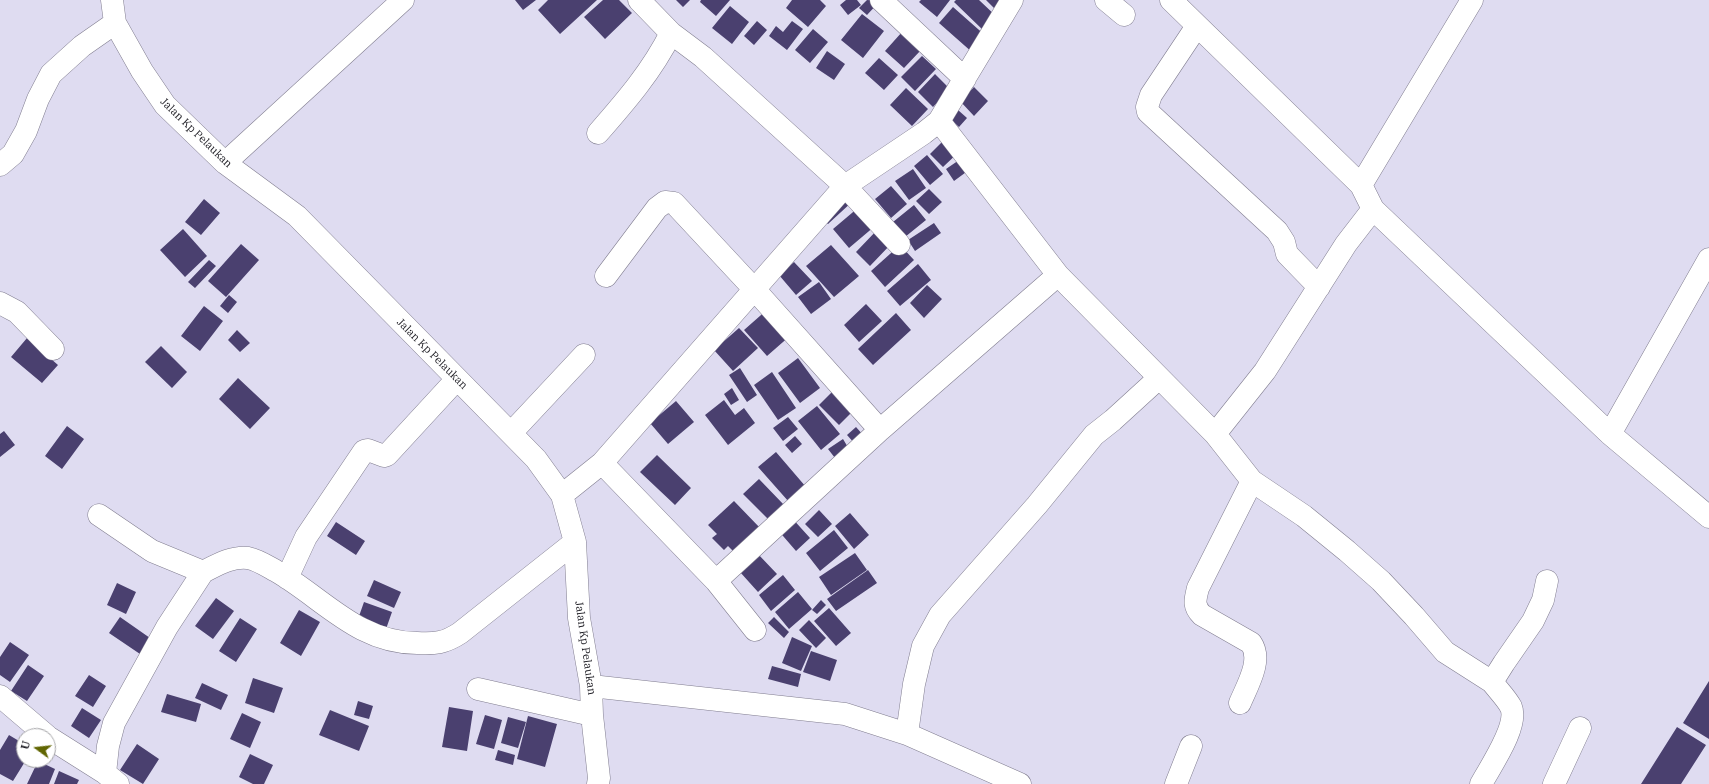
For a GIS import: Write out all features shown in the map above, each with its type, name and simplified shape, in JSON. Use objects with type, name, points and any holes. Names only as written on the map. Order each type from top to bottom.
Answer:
[{"type":"street","name":"Jalan Kp Pelaukan","points":[[112,0],[115,23],[142,71],[165,105],[225,163],[297,216],[536,459],[562,495],[575,542],[579,618],[592,686],[592,715],[599,778],[598,784]]},
{"type":"street","points":[[225,163],[402,0]]},
{"type":"street","points":[[639,0],[671,33],[703,57],[845,186],[899,244]]},
{"type":"street","points":[[880,0],[965,79]]},
{"type":"street","points":[[562,495],[602,463],[845,186],[924,133],[939,121],[1012,0]]},
{"type":"street","points":[[1106,0],[1124,15]]},
{"type":"street","points":[[1171,0],[1361,185],[1373,209],[1610,434],[1709,517]]},
{"type":"street","points":[[1361,185],[1472,0]]},
{"type":"street","points":[[0,165],[13,154],[26,131],[38,99],[52,74],[82,46],[115,23]]},
{"type":"street","points":[[1197,26],[1151,95],[1147,107],[1148,112],[1277,231],[1284,242],[1287,254],[1319,287]]},
{"type":"street","points":[[598,133],[635,91],[662,51],[671,33]]},
{"type":"street","points":[[939,121],[1058,275],[1215,434],[1252,481],[1304,516],[1347,551],[1381,581],[1445,652],[1492,682],[1511,708],[1513,719],[1507,735],[1481,784]]},
{"type":"street","points":[[606,276],[657,208],[665,202],[674,203],[755,290],[880,430]]},
{"type":"street","points":[[1215,434],[1265,371],[1346,244],[1373,209]]},
{"type":"street","points":[[1610,434],[1709,259]]},
{"type":"street","points":[[716,581],[880,430],[1058,275]]},
{"type":"street","points":[[0,303],[17,312],[53,349]]},
{"type":"street","points":[[511,433],[584,355]]},
{"type":"street","points":[[907,734],[914,684],[923,646],[940,615],[1037,505],[1094,435],[1160,378]]},
{"type":"street","points":[[287,578],[306,537],[364,451],[372,451],[384,456],[387,455],[457,379]]},
{"type":"street","points":[[602,463],[716,581],[755,630]]},
{"type":"street","points":[[1240,703],[1256,662],[1256,649],[1251,643],[1202,615],[1196,609],[1194,603],[1198,588],[1252,481]]},
{"type":"street","points":[[99,515],[152,551],[203,572]]},
{"type":"street","points":[[111,779],[108,746],[114,723],[167,627],[203,572],[226,561],[248,558],[258,561],[287,578],[337,615],[371,633],[387,639],[406,643],[436,644],[449,641],[460,633],[575,542]]},
{"type":"street","points":[[1492,682],[1533,621],[1542,600],[1547,581]]},
{"type":"street","points":[[592,686],[845,714],[907,734],[1020,784]]},
{"type":"street","points":[[478,689],[592,715]]},
{"type":"street","points":[[0,696],[38,728]]},
{"type":"street","points":[[1554,784],[1580,728]]},
{"type":"street","points":[[56,741],[111,779]]},
{"type":"street","points":[[1176,784],[1191,746]]},
{"type":"building","points":[[515,0],[536,0],[523,10]]},
{"type":"building","points":[[548,0],[597,0],[560,34],[538,10]]},
{"type":"building","points":[[603,0],[619,0],[632,13],[605,39],[584,17]]},
{"type":"building","points":[[676,0],[690,0],[683,7]]},
{"type":"building","points":[[701,0],[730,0],[716,16],[700,2]]},
{"type":"building","points":[[792,0],[820,0],[826,6],[808,27],[786,8]]},
{"type":"building","points":[[846,0],[857,0],[861,5],[848,15],[840,5]]},
{"type":"building","points":[[867,0],[880,1],[867,15],[859,8]]},
{"type":"building","points":[[921,0],[950,0],[937,17],[919,2]]},
{"type":"building","points":[[956,0],[979,0],[997,17],[984,31],[954,2]]},
{"type":"building","points":[[986,0],[1006,0],[996,10]]},
{"type":"building","points":[[730,6],[749,22],[732,44],[712,28]]},
{"type":"building","points":[[953,7],[987,37],[973,53],[939,23]]},
{"type":"building","points":[[862,14],[884,31],[863,58],[841,40]]},
{"type":"building","points":[[757,21],[767,30],[754,45],[744,36]]},
{"type":"building","points":[[792,21],[803,29],[787,50],[769,36],[776,26],[783,32]]},
{"type":"building","points":[[813,29],[828,42],[810,63],[795,50]]},
{"type":"building","points":[[902,32],[921,50],[904,68],[885,51]]},
{"type":"building","points":[[827,51],[845,64],[834,80],[816,68]]},
{"type":"building","points":[[922,56],[936,69],[915,91],[901,77]]},
{"type":"building","points":[[879,58],[898,75],[884,90],[865,73]]},
{"type":"building","points":[[935,74],[950,89],[933,107],[918,92]]},
{"type":"building","points":[[974,87],[988,101],[974,116],[960,101]]},
{"type":"building","points":[[906,88],[928,109],[912,126],[890,105]]},
{"type":"building","points":[[958,110],[967,118],[959,127],[950,119]]},
{"type":"building","points":[[948,136],[961,150],[943,167],[930,154]]},
{"type":"building","points":[[927,155],[943,174],[930,185],[914,166]]},
{"type":"building","points":[[965,156],[973,167],[954,181],[946,169]]},
{"type":"building","points":[[913,169],[926,188],[909,200],[895,181]]},
{"type":"building","points":[[891,186],[907,204],[891,218],[875,199]]},
{"type":"building","points":[[929,189],[942,202],[929,214],[916,201]]},
{"type":"building","points":[[846,194],[853,201],[828,224],[821,218]]},
{"type":"building","points":[[204,199],[220,213],[201,235],[185,222]]},
{"type":"building","points":[[914,205],[926,220],[905,237],[893,222]]},
{"type":"building","points":[[859,207],[875,226],[849,248],[833,229]]},
{"type":"building","points":[[934,223],[941,233],[915,251],[908,240]]},
{"type":"building","points":[[183,229],[207,256],[185,277],[160,250]]},
{"type":"building","points":[[878,229],[892,243],[870,266],[856,252]]},
{"type":"building","points":[[241,244],[259,260],[226,297],[208,281]]},
{"type":"building","points":[[831,245],[859,276],[834,297],[806,266]]},
{"type":"building","points":[[900,245],[914,260],[885,287],[871,271]]},
{"type":"building","points":[[209,260],[216,266],[195,288],[188,282]]},
{"type":"building","points":[[794,262],[812,281],[796,295],[779,275]]},
{"type":"building","points":[[918,264],[931,280],[900,306],[887,291]]},
{"type":"building","points":[[819,282],[831,299],[811,314],[798,297]]},
{"type":"building","points":[[927,285],[942,299],[924,318],[910,303]]},
{"type":"building","points":[[229,295],[237,302],[228,313],[220,306]]},
{"type":"building","points":[[866,304],[882,321],[859,342],[844,325]]},
{"type":"building","points":[[204,306],[223,321],[200,351],[181,336]]},
{"type":"building","points":[[769,308],[791,335],[767,356],[744,330]]},
{"type":"building","points":[[896,313],[911,330],[873,365],[858,349]]},
{"type":"building","points":[[739,328],[758,348],[733,371],[714,350]]},
{"type":"building","points":[[237,330],[250,343],[240,352],[228,340]]},
{"type":"building","points":[[27,338],[58,365],[42,383],[11,357]]},
{"type":"building","points":[[161,346],[187,372],[172,388],[145,362]]},
{"type":"building","points":[[798,358],[820,388],[800,403],[778,373]]},
{"type":"building","points":[[740,368],[757,395],[747,402],[729,375]]},
{"type":"building","points":[[772,372],[796,408],[778,420],[754,385]]},
{"type":"building","points":[[238,378],[270,408],[250,429],[219,399]]},
{"type":"building","points":[[732,388],[739,400],[731,405],[724,394]]},
{"type":"building","points":[[836,388],[856,408],[839,425],[819,405]]},
{"type":"building","points":[[724,400],[735,415],[744,408],[755,423],[728,445],[705,415]]},
{"type":"building","points":[[676,401],[694,422],[668,444],[650,423]]},
{"type":"building","points":[[817,406],[840,434],[821,450],[798,421]]},
{"type":"building","points":[[788,417],[798,429],[783,441],[773,428]]},
{"type":"building","points":[[67,426],[84,439],[62,469],[45,456]]},
{"type":"building","points":[[856,427],[864,436],[855,444],[847,435]]},
{"type":"building","points":[[4,431],[15,445],[0,457],[0,434]]},
{"type":"building","points":[[795,436],[802,444],[792,453],[785,445]]},
{"type":"building","points":[[843,439],[849,449],[835,458],[828,449]]},
{"type":"building","points":[[776,452],[806,487],[789,502],[758,467]]},
{"type":"building","points":[[657,455],[691,488],[675,505],[640,472]]},
{"type":"building","points":[[759,479],[785,506],[770,521],[743,494]]},
{"type":"building","points":[[734,501],[761,529],[736,554],[728,546],[724,550],[712,538],[717,534],[708,525]]},
{"type":"building","points":[[819,510],[832,524],[818,537],[805,524]]},
{"type":"building","points":[[850,513],[869,535],[854,549],[835,526]]},
{"type":"building","points":[[791,517],[810,538],[796,551],[777,529]]},
{"type":"building","points":[[336,522],[365,541],[356,555],[327,536]]},
{"type":"building","points":[[834,530],[848,548],[820,571],[806,553]]},
{"type":"building","points":[[855,553],[867,570],[831,595],[819,577]]},
{"type":"building","points":[[758,554],[777,574],[758,592],[740,572]]},
{"type":"building","points":[[868,570],[877,583],[836,611],[827,599]]},
{"type":"building","points":[[783,575],[795,590],[771,611],[759,595]]},
{"type":"building","points":[[374,580],[401,592],[394,608],[367,596]]},
{"type":"building","points":[[117,583],[136,592],[126,614],[107,605]]},
{"type":"building","points":[[798,592],[812,609],[789,629],[775,612]]},
{"type":"building","points":[[216,598],[234,611],[213,639],[195,626]]},
{"type":"building","points":[[821,600],[826,605],[817,614],[812,610]]},
{"type":"building","points":[[364,602],[392,612],[386,629],[358,619]]},
{"type":"building","points":[[829,608],[851,633],[836,646],[814,621]]},
{"type":"building","points":[[299,610],[320,622],[301,656],[280,643]]},
{"type":"building","points":[[120,617],[150,638],[140,654],[109,633]]},
{"type":"building","points":[[774,617],[789,632],[784,638],[768,623]]},
{"type":"building","points":[[240,618],[257,629],[236,662],[219,651]]},
{"type":"building","points":[[809,620],[826,638],[816,648],[799,630]]},
{"type":"building","points":[[792,637],[812,646],[801,671],[782,663]]},
{"type":"building","points":[[10,642],[29,655],[10,682],[0,675],[0,657]]},
{"type":"building","points":[[811,651],[837,660],[830,681],[803,672]]},
{"type":"building","points":[[28,665],[44,676],[27,701],[11,691]]},
{"type":"building","points":[[772,666],[801,674],[798,687],[768,679]]},
{"type":"building","points":[[89,675],[106,686],[93,707],[75,696]]},
{"type":"building","points":[[253,678],[283,688],[274,713],[245,703]]},
{"type":"building","points":[[1709,681],[1709,739],[1683,723]]},
{"type":"building","points":[[202,683],[228,695],[221,710],[195,698]]},
{"type":"building","points":[[167,694],[201,704],[196,722],[161,712]]},
{"type":"building","points":[[358,701],[373,706],[369,719],[354,715]]},
{"type":"building","points":[[449,707],[473,711],[467,751],[442,747]]},
{"type":"building","points":[[82,708],[101,720],[89,738],[71,726]]},
{"type":"building","points":[[330,710],[369,726],[359,751],[319,735]]},
{"type":"building","points":[[242,713],[261,722],[250,748],[230,739]]},
{"type":"building","points":[[485,715],[502,720],[494,749],[476,744]]},
{"type":"building","points":[[528,716],[557,724],[545,767],[517,759]]},
{"type":"building","points":[[508,717],[526,722],[518,748],[501,743]]},
{"type":"building","points":[[1677,727],[1706,745],[1681,784],[1641,784]]},
{"type":"building","points":[[9,735],[16,739],[16,768],[21,768],[13,781],[0,774],[0,750]]},
{"type":"building","points":[[137,744],[159,759],[143,784],[120,770]]},
{"type":"building","points":[[498,750],[515,755],[513,765],[495,760]]},
{"type":"building","points":[[250,754],[273,765],[264,784],[253,784],[239,777]]},
{"type":"building","points":[[35,768],[55,769],[49,784],[27,784]]},
{"type":"building","points":[[59,771],[79,780],[77,784],[54,784]]}]
